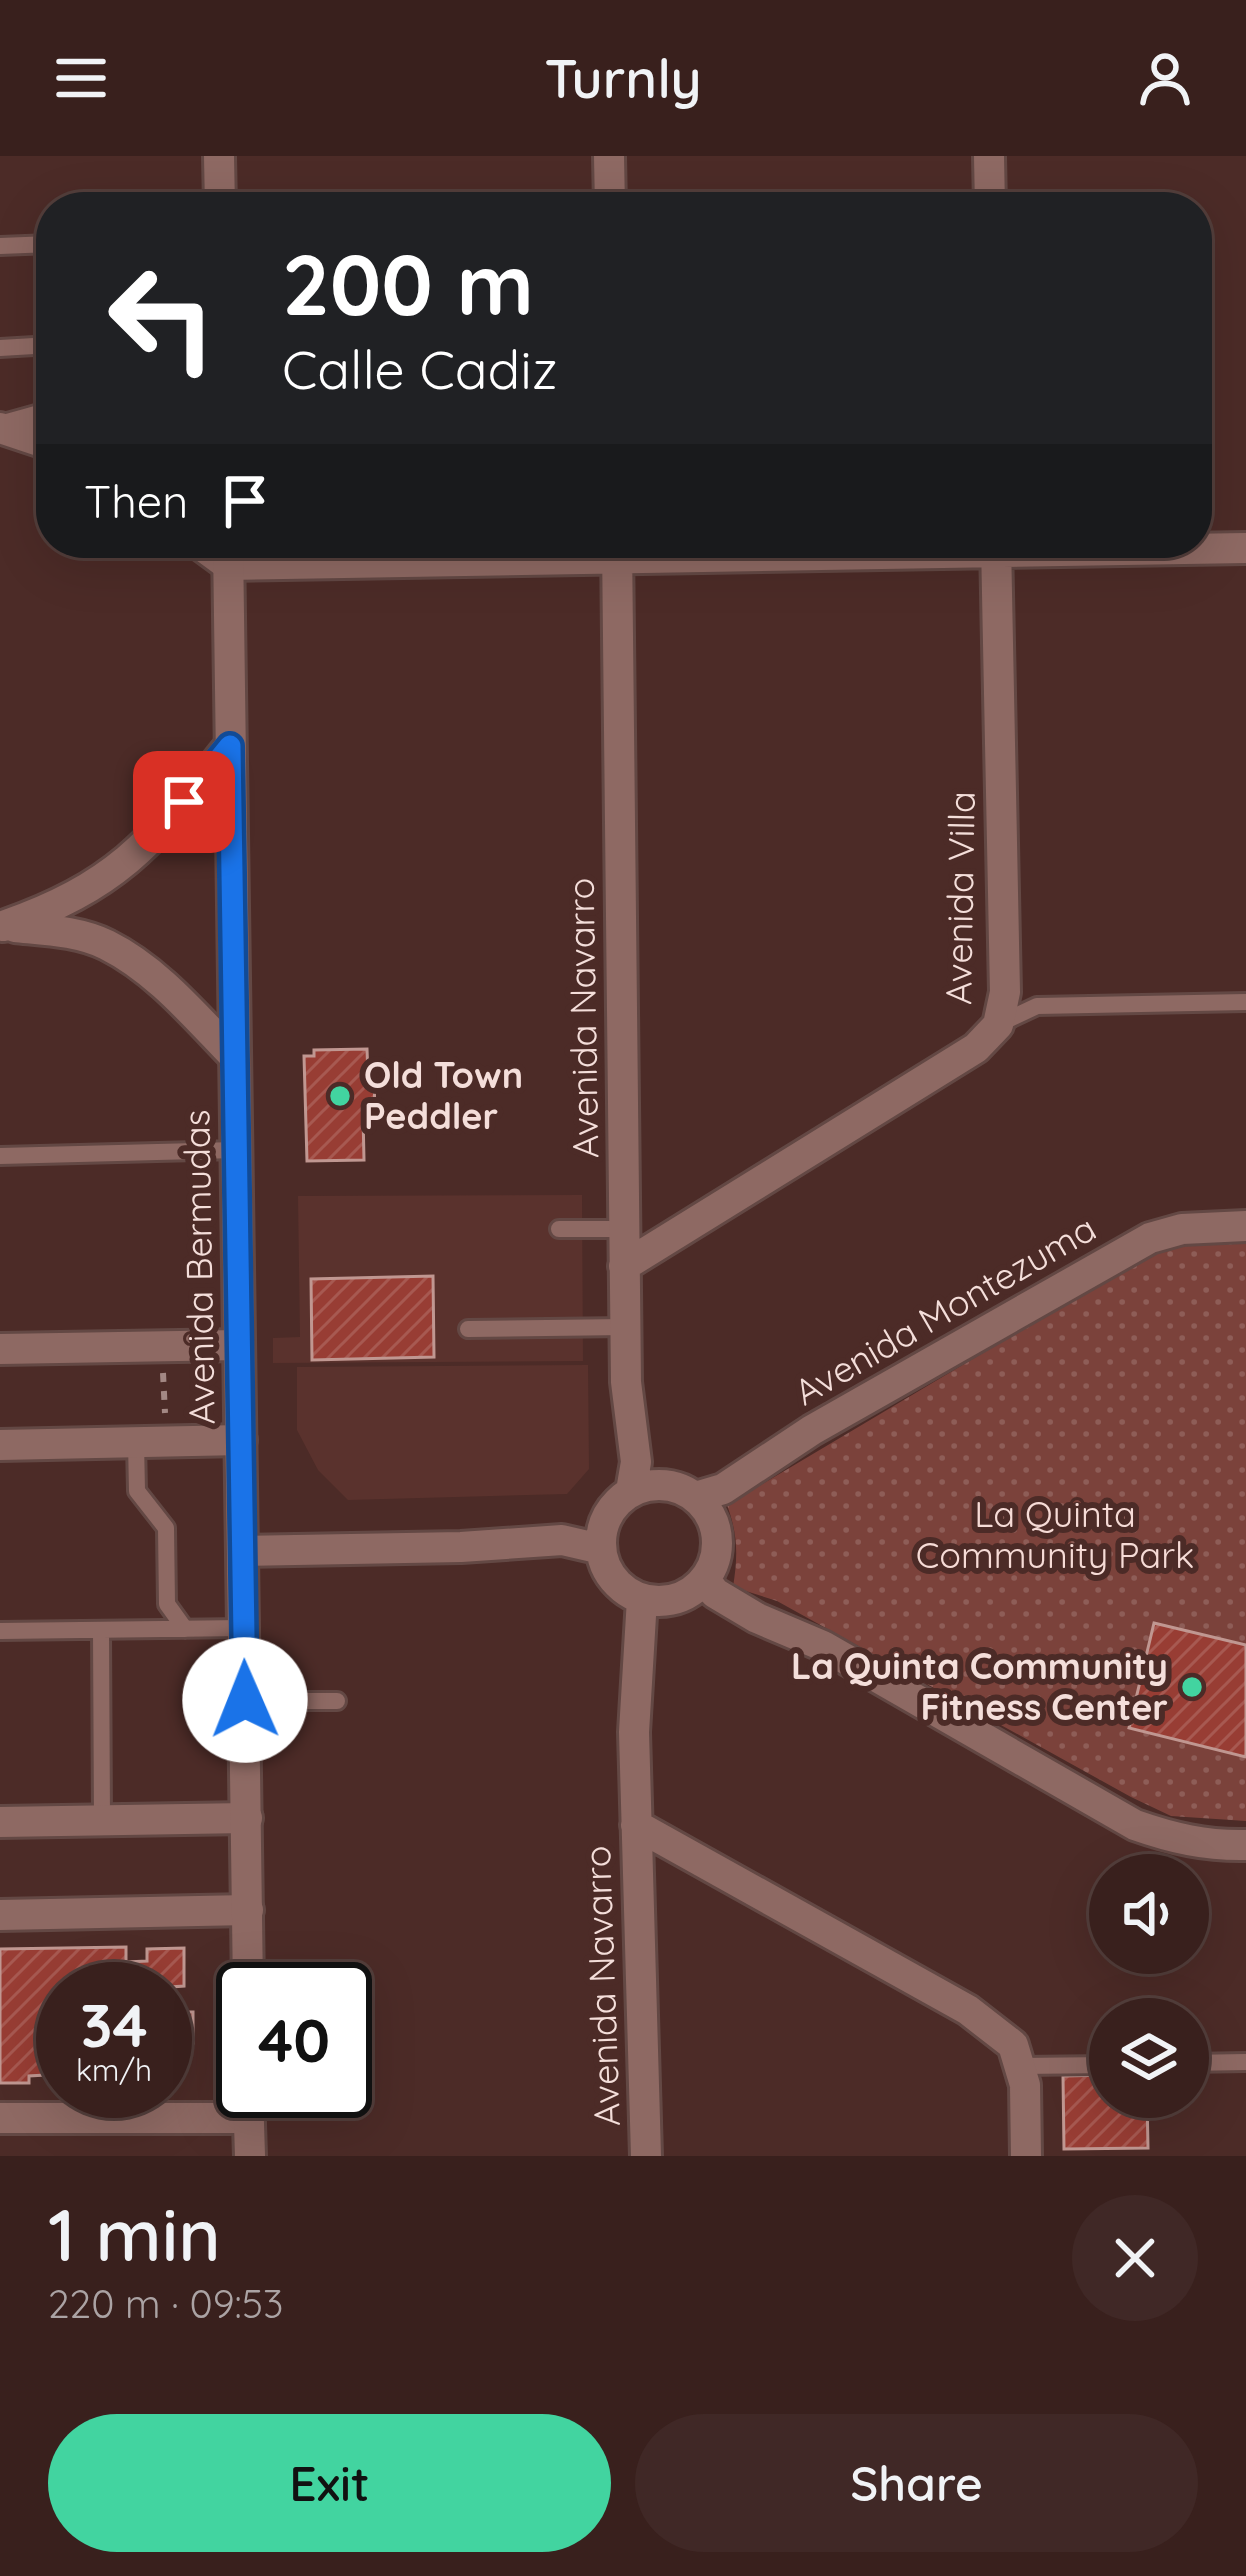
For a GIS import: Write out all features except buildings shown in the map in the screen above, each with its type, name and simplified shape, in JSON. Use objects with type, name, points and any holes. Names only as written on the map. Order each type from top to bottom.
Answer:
[{"type":"street","points":[[219,156],[220,192]]},
{"type":"street","points":[[609,156],[610,192]]},
{"type":"street","points":[[989,156],[990,192]]},
{"type":"street","points":[[4,429],[36,420]]},
{"type":"street","points":[[4,429],[36,440]]},
{"type":"street","points":[[1212,548],[1246,548]]},
{"type":"street","name":"Avenida Bermudas","points":[[228,558],[248,1962]]},
{"type":"street","name":"Avenida Navarro","points":[[618,558],[626,1382],[636,1462],[631,1491]]},
{"type":"street","name":"Avenida Villa","points":[[624,1266],[976,1048],[998,1025],[1005,992],[996,558]]},
{"type":"street","points":[[2,926],[56,908],[124,866],[158,834],[230,746]]},
{"type":"street","points":[[2,926],[62,931],[104,943],[160,982],[234,1056]]},
{"type":"street","name":"Avenida Montezuma","points":[[695,1497],[723,1489],[812,1430],[1150,1238],[1182,1229],[1246,1226]]},
{"type":"street","points":[[0,1349],[239,1345]]},
{"type":"street","points":[[0,1444],[241,1440]]},
{"type":"street","points":[[652,1485],[675,1487],[695,1497],[710,1515],[717,1537],[715,1559],[705,1580],[687,1594],[665,1601],[642,1599],[622,1588],[607,1571],[601,1549],[602,1526],[613,1506],[631,1491],[652,1485]]},
{"type":"street","points":[[242,1551],[562,1540],[601,1549]]},
{"type":"street","points":[[705,1580],[715,1593],[757,1618],[824,1646],[1135,1825],[1194,1842],[1246,1845]]},
{"type":"street","name":"Avenida Navarro","points":[[642,1599],[634,1732],[646,2156]]},
{"type":"street","points":[[0,1822],[247,1818]]},
{"type":"street","points":[[636,1825],[968,2010],[1012,2045],[1024,2085],[1026,2156]]},
{"type":"street","points":[[0,1915],[248,1910]]},
{"type":"street","points":[[0,2118],[216,2106]]},
{"type":"street","points":[[249,2118],[250,2156]]},
{"type":"lane","points":[[0,246],[36,245]]},
{"type":"lane","points":[[0,348],[36,346]]},
{"type":"lane","points":[[998,1025],[1037,1006],[1246,1002]]},
{"type":"lane","points":[[0,1156],[236,1150]]},
{"type":"lane","points":[[559,1229],[624,1229]]},
{"type":"lane","points":[[468,1329],[626,1327]]},
{"type":"lane","points":[[136,1442],[137,1491],[166,1528],[166,1604],[185,1629]]},
{"type":"lane","points":[[0,1630],[244,1628]]},
{"type":"lane","points":[[101,1630],[102,1821]]},
{"type":"lane","points":[[245,1700],[337,1700]]},
{"type":"lane","points":[[1209,2063],[1246,2062]]},
{"type":"lane","points":[[1020,2066],[1089,2065]]},
{"type":"path","points":[[163,1363],[166,1426]]},
{"type":"shaded area","points":[[582,1195],[583,1361],[273,1363],[273,1338],[300,1337],[298,1196]]},
{"type":"shaded area","points":[[588,1365],[589,1469],[567,1494],[348,1500],[318,1470],[297,1430],[297,1367]]},
{"type":"green space","name":"La Quinta Community Park","points":[[1246,1239],[1246,1821],[1171,1816],[777,1601],[733,1587],[736,1546],[727,1505],[1119,1272],[1171,1246]]},
{"type":"place","name":"Old Town Peddler","points":[[340,1096]]},
{"type":"place","name":"La Quinta Community Fitness Center","points":[[1192,1687]]},
{"type":"route","points":[[184,802],[230,746],[245,1700]]}]
